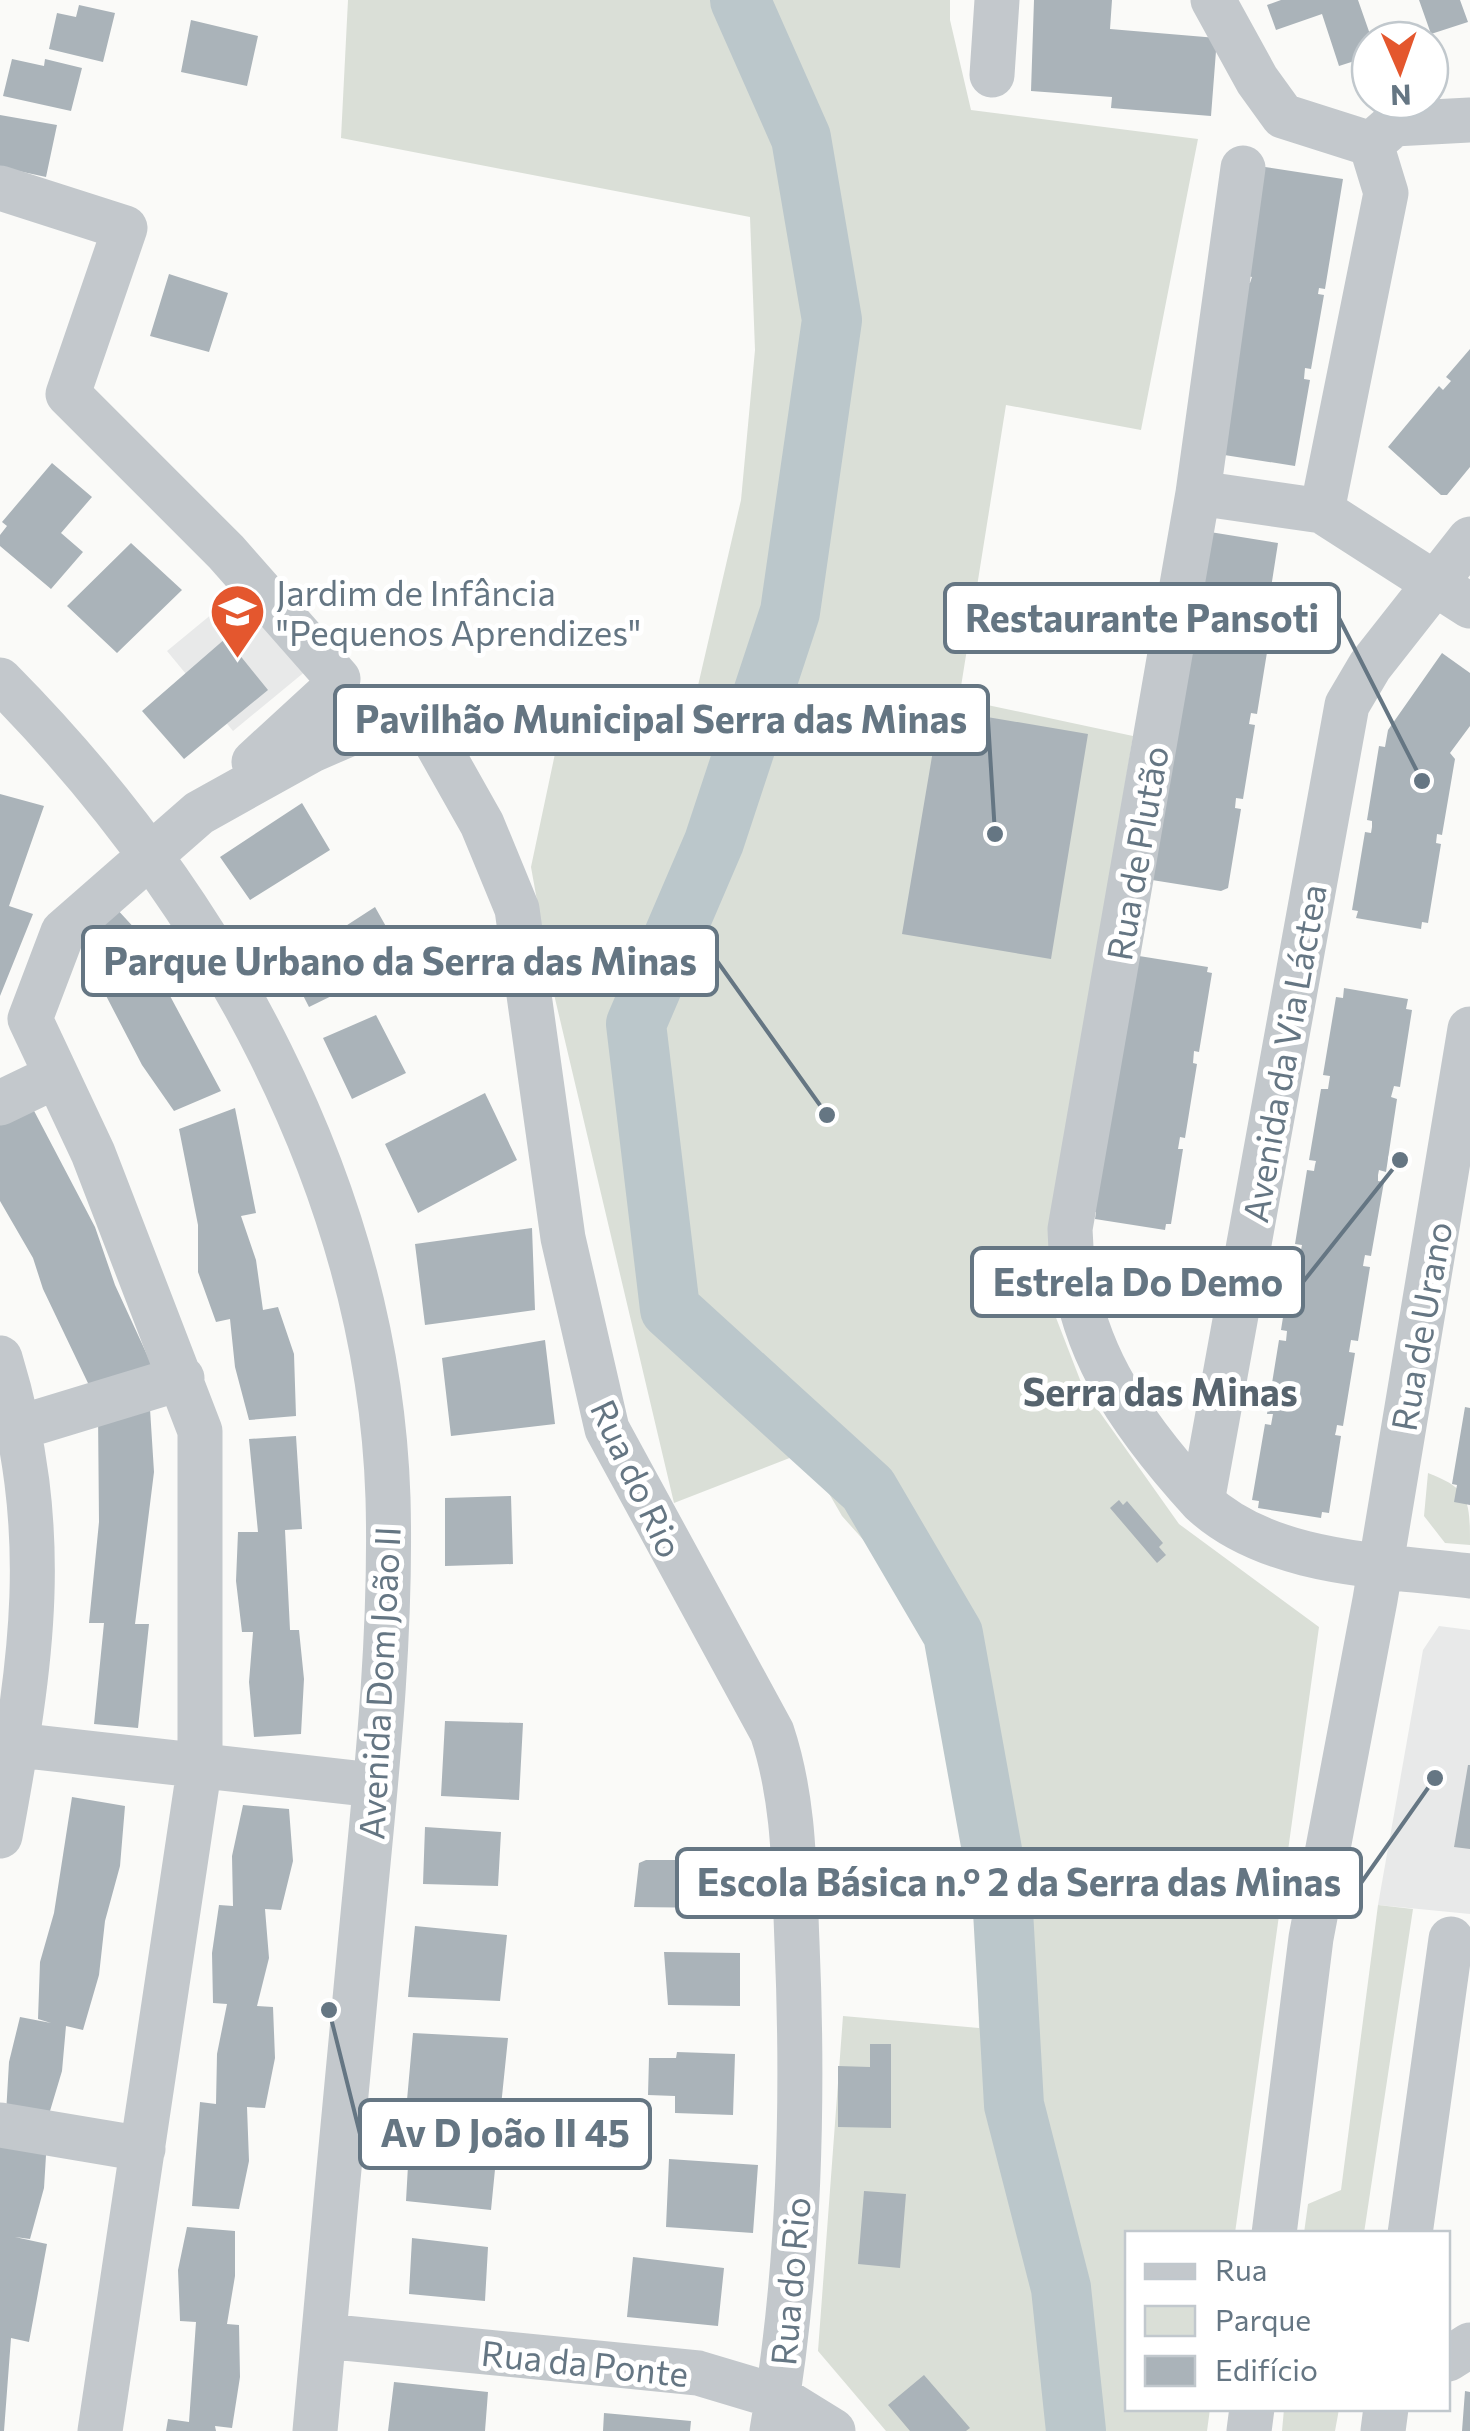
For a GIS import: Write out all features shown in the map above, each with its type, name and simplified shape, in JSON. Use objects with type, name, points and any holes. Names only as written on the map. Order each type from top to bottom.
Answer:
[{"type":"street","points":[[992,75],[997,0]]},
{"type":"street","points":[[1213,0],[1257,80],[1283,116],[1371,144]]},
{"type":"street","points":[[1371,144],[1394,124],[1470,120]]},
{"type":"street","points":[[1322,511],[1386,193],[1371,144]]},
{"type":"street","name":"Rua de Plutão","points":[[1202,1502],[1132,1418],[1089,1337],[1071,1280],[1070,1228],[1198,493],[1243,168]]},
{"type":"street","points":[[0,188],[125,228],[68,394],[226,552],[338,679],[328,694],[199,813]]},
{"type":"street","points":[[1198,493],[1322,511],[1452,593]]},
{"type":"street","name":"Avenida da Via Láctea","points":[[1202,1502],[1347,704],[1370,666],[1452,593],[1470,539]]},
{"type":"street","name":"Avenida Dom João II","points":[[0,680],[87,770],[153,857],[260,1027],[314,1149],[359,1299],[388,1495],[387,1645],[315,2431]]},
{"type":"street","name":"Rua do Rio","points":[[100,2431],[200,1764],[200,1431],[93,1153],[30,1019],[63,932],[199,813],[312,750],[356,731],[420,714],[482,824],[517,909],[563,1238],[606,1429],[772,1732],[787,1776],[802,2054],[798,2210],[775,2414]]},
{"type":"street","name":"Rua de Urano","points":[[1274,2231],[1311,1938],[1381,1565],[1470,1028]]},
{"type":"street","points":[[0,1103],[54,1077]]},
{"type":"street","points":[[0,1358],[21,1427],[32,1504],[17,1613],[16,1745],[0,1836]]},
{"type":"street","points":[[21,1427],[182,1378]]},
{"type":"street","points":[[1202,1502],[1251,1538],[1381,1565],[1470,1576]]},
{"type":"street","points":[[16,1745],[374,1785]]},
{"type":"street","points":[[1410,2231],[1452,1939]]},
{"type":"street","points":[[0,2125],[142,2149]]},
{"type":"street","name":"Rua da Ponte","points":[[324,2336],[698,2373],[775,2414],[833,2431]]},
{"type":"shaded area","name":"Jardim de Infância \"Pequenos Aprendizes\"","points":[[241,590],[307,670],[233,731],[167,651]]},
{"type":"shaded area","points":[[1439,1626],[1470,1630],[1470,1914],[1378,1905],[1423,1650]]},
{"type":"green space","points":[[348,0],[950,0],[950,20],[971,110],[1198,139],[1141,430],[1006,405],[959,699],[1133,736],[1051,1239],[1048,1297],[1084,1390],[1179,1524],[1319,1627],[1235,2231],[1125,2231],[1125,2411],[1210,2411],[1207,2431],[886,2431],[818,2351],[843,2016],[979,2028],[973,1816],[933,1618],[842,1516],[805,1452],[674,1503],[553,990],[531,867],[560,730],[684,746],[741,500],[755,350],[750,217],[341,138]]},
{"type":"green space","points":[[1428,1473],[1452,1485],[1465,1498],[1470,1545],[1445,1543],[1424,1516]]},
{"type":"green space","points":[[1378,1905],[1413,1909],[1364,2231],[1304,2231],[1308,2204],[1341,2190]]},
{"type":"green space","points":[[1284,2411],[1339,2411],[1335,2431],[1282,2431]]},
{"type":"building","points":[[1034,0],[1112,0],[1110,29],[1217,38],[1211,116],[1111,108],[1112,97],[1031,91]]},
{"type":"building","points":[[1281,0],[1358,0],[1365,20],[1350,20],[1350,62],[1339,66],[1322,14],[1276,30],[1267,5]]},
{"type":"building","points":[[1419,0],[1460,0],[1468,22],[1450,28],[1450,20],[1426,20]]},
{"type":"building","points":[[79,5],[115,13],[103,62],[49,49],[57,13],[76,17]]},
{"type":"building","points":[[191,20],[258,36],[247,86],[181,72]]},
{"type":"building","points":[[12,59],[44,66],[45,59],[82,68],[71,111],[3,96]]},
{"type":"building","points":[[0,115],[57,125],[46,177],[0,167]]},
{"type":"building","points":[[1265,167],[1343,179],[1325,289],[1319,288],[1318,294],[1324,295],[1311,369],[1305,368],[1304,379],[1310,380],[1295,466],[1218,454],[1246,282],[1250,283],[1252,277],[1247,276]]},
{"type":"building","points":[[169,274],[228,293],[209,352],[150,336]]},
{"type":"building","points":[[1470,349],[1470,467],[1447,495],[1441,495],[1388,447],[1439,386],[1443,390],[1451,381],[1446,377]]},
{"type":"building","points":[[52,463],[92,497],[61,533],[83,552],[51,589],[0,546],[0,535],[7,526],[2,522]]},
{"type":"building","points":[[1210,532],[1278,543],[1263,639],[1269,640],[1257,714],[1251,713],[1249,724],[1255,725],[1243,799],[1236,798],[1235,808],[1241,809],[1228,888],[1221,891],[1152,880]]},
{"type":"building","points":[[131,543],[182,590],[117,653],[67,606]]},
{"type":"building","points":[[226,638],[268,690],[184,759],[142,711]]},
{"type":"building","points":[[1442,653],[1470,673],[1470,726],[1450,753],[1455,759],[1442,835],[1437,834],[1436,843],[1441,844],[1428,923],[1422,922],[1421,929],[1356,918],[1358,911],[1352,910],[1365,832],[1371,833],[1372,827],[1372,821],[1367,820],[1379,746],[1385,747],[1388,730]]},
{"type":"building","points":[[940,709],[1088,734],[1051,959],[902,934]]},
{"type":"building","points":[[0,794],[44,806],[9,906],[33,914],[0,996]]},
{"type":"building","points":[[302,803],[330,850],[250,900],[220,857]]},
{"type":"building","points":[[115,907],[150,945],[177,989],[169,994],[221,1091],[174,1111],[142,1065],[74,934]]},
{"type":"building","points":[[375,907],[405,960],[309,1007],[287,964]]},
{"type":"building","points":[[1139,956],[1208,967],[1207,972],[1212,973],[1199,1052],[1194,1051],[1193,1063],[1197,1064],[1185,1138],[1180,1137],[1178,1149],[1183,1149],[1171,1224],[1166,1224],[1165,1230],[1095,1219],[1096,1212],[1089,1211]]},
{"type":"building","points":[[1344,988],[1408,999],[1406,1009],[1412,1010],[1400,1087],[1394,1086],[1391,1097],[1397,1099],[1386,1172],[1379,1170],[1378,1175],[1378,1181],[1384,1182],[1371,1256],[1365,1255],[1364,1260],[1363,1266],[1370,1267],[1358,1341],[1351,1340],[1349,1352],[1355,1353],[1343,1426],[1337,1425],[1335,1435],[1341,1436],[1329,1513],[1322,1512],[1321,1518],[1258,1508],[1259,1501],[1252,1500],[1265,1424],[1271,1425],[1273,1414],[1267,1414],[1279,1340],[1286,1341],[1287,1331],[1281,1330],[1293,1254],[1300,1255],[1302,1245],[1295,1244],[1307,1170],[1314,1171],[1316,1161],[1309,1160],[1321,1089],[1328,1089],[1330,1076],[1323,1075],[1336,997],[1343,998]]},
{"type":"building","points":[[376,1015],[406,1073],[352,1099],[323,1038]]},
{"type":"building","points":[[21,1086],[95,1227],[115,1285],[155,1372],[97,1402],[43,1289],[33,1258],[0,1201],[0,1098]]},
{"type":"building","points":[[485,1093],[517,1160],[418,1213],[385,1144]]},
{"type":"building","points":[[235,1108],[256,1213],[241,1216],[256,1260],[263,1310],[278,1307],[294,1354],[296,1416],[249,1420],[235,1367],[230,1319],[216,1322],[198,1272],[198,1225],[179,1129]]},
{"type":"building","points":[[532,1228],[535,1310],[425,1325],[415,1244]]},
{"type":"building","points":[[545,1340],[555,1424],[451,1436],[442,1358]]},
{"type":"building","points":[[149,1393],[154,1472],[135,1624],[149,1624],[138,1728],[94,1724],[104,1623],[89,1623],[99,1522],[98,1412]]},
{"type":"building","points":[[1465,1407],[1470,1408],[1470,1505],[1454,1502],[1457,1485],[1452,1484]]},
{"type":"building","points":[[296,1436],[302,1529],[285,1530],[290,1630],[299,1630],[304,1679],[301,1734],[254,1737],[249,1682],[253,1632],[242,1632],[236,1581],[238,1532],[258,1532],[249,1439]]},
{"type":"building","points":[[511,1496],[513,1564],[445,1566],[445,1498]]},
{"type":"building","points":[[1119,1500],[1123,1505],[1127,1501],[1163,1543],[1159,1547],[1166,1555],[1157,1563],[1110,1508]]},
{"type":"building","points":[[445,1721],[523,1723],[519,1800],[441,1796]]},
{"type":"building","points":[[1470,1765],[1470,1849],[1454,1847]]},
{"type":"building","points":[[72,1797],[125,1806],[120,1866],[105,1921],[99,1975],[83,2030],[66,2026],[62,2071],[47,2121],[6,2114],[9,2062],[20,2017],[51,2023],[38,2019],[40,1962],[54,1913]]},
{"type":"building","points":[[243,1805],[289,1809],[293,1861],[281,1910],[265,1909],[269,1958],[257,2006],[273,2007],[275,2058],[265,2108],[247,2107],[249,2161],[239,2209],[192,2206],[200,2102],[216,2104],[217,2054],[227,2004],[213,2003],[212,1953],[219,1905],[233,1906],[232,1856]]},
{"type":"building","points":[[425,1827],[501,1832],[498,1886],[423,1884]]},
{"type":"building","points":[[727,1860],[726,1903],[721,1908],[634,1907],[639,1863]]},
{"type":"building","points":[[415,1926],[507,1935],[500,2001],[408,1997]]},
{"type":"building","points":[[664,1952],[740,1953],[740,2006],[668,2005]]},
{"type":"building","points":[[413,2033],[508,2038],[501,2106],[407,2100]]},
{"type":"building","points":[[870,2044],[891,2044],[891,2128],[838,2127],[838,2066],[870,2067]]},
{"type":"building","points":[[677,2052],[735,2054],[733,2115],[675,2113],[675,2096],[648,2095],[649,2058],[676,2058]]},
{"type":"building","points":[[410,2130],[498,2139],[491,2210],[406,2201]]},
{"type":"building","points":[[0,2135],[47,2139],[44,2188],[30,2239],[15,2237],[47,2244],[29,2342],[11,2338],[4,2431],[0,2431]]},
{"type":"building","points":[[669,2159],[758,2165],[753,2233],[666,2227]]},
{"type":"building","points":[[864,2191],[906,2194],[900,2268],[858,2264]]},
{"type":"building","points":[[187,2227],[235,2231],[235,2276],[227,2324],[239,2325],[240,2377],[232,2428],[215,2426],[216,2431],[166,2431],[168,2419],[189,2422],[196,2322],[180,2321],[178,2270]]},
{"type":"building","points":[[412,2238],[488,2247],[485,2301],[409,2294]]},
{"type":"building","points":[[633,2257],[724,2268],[718,2326],[627,2317]]},
{"type":"building","points":[[924,2375],[970,2428],[910,2431],[888,2405]]},
{"type":"building","points":[[394,2382],[488,2392],[485,2431],[388,2431]]},
{"type":"building","points":[[1465,2391],[1470,2392],[1470,2431],[1462,2431]]},
{"type":"building","points":[[604,2413],[691,2421],[690,2431],[603,2431]]},
{"type":"waterway","points":[[740,0],[801,138],[832,320],[790,612],[714,842],[636,1024],[670,1309],[868,1489],[953,1634],[1003,1911],[1014,2105],[1061,2288],[1076,2431]]},
{"type":"place","name":"Jardim de Infância \"Pequenos Aprendizes\"","points":[[237,660]]},
{"type":"place","name":"Restaurante Pansoti","points":[[1422,781]]},
{"type":"place","name":"Pavilhão Municipal Serra das Minas","points":[[995,834]]},
{"type":"place","name":"Parque Urbano da Serra das Minas","points":[[827,1115]]},
{"type":"place","name":"Estrela Do Demo","points":[[1400,1160]]},
{"type":"place","name":"Escola Básica n.º 2 da Serra das Minas","points":[[1435,1778]]},
{"type":"place","name":"Av D João II 45","points":[[329,2010]]},
{"type":"district","name":"Serra das Minas","points":[[1160,1390]]}]
